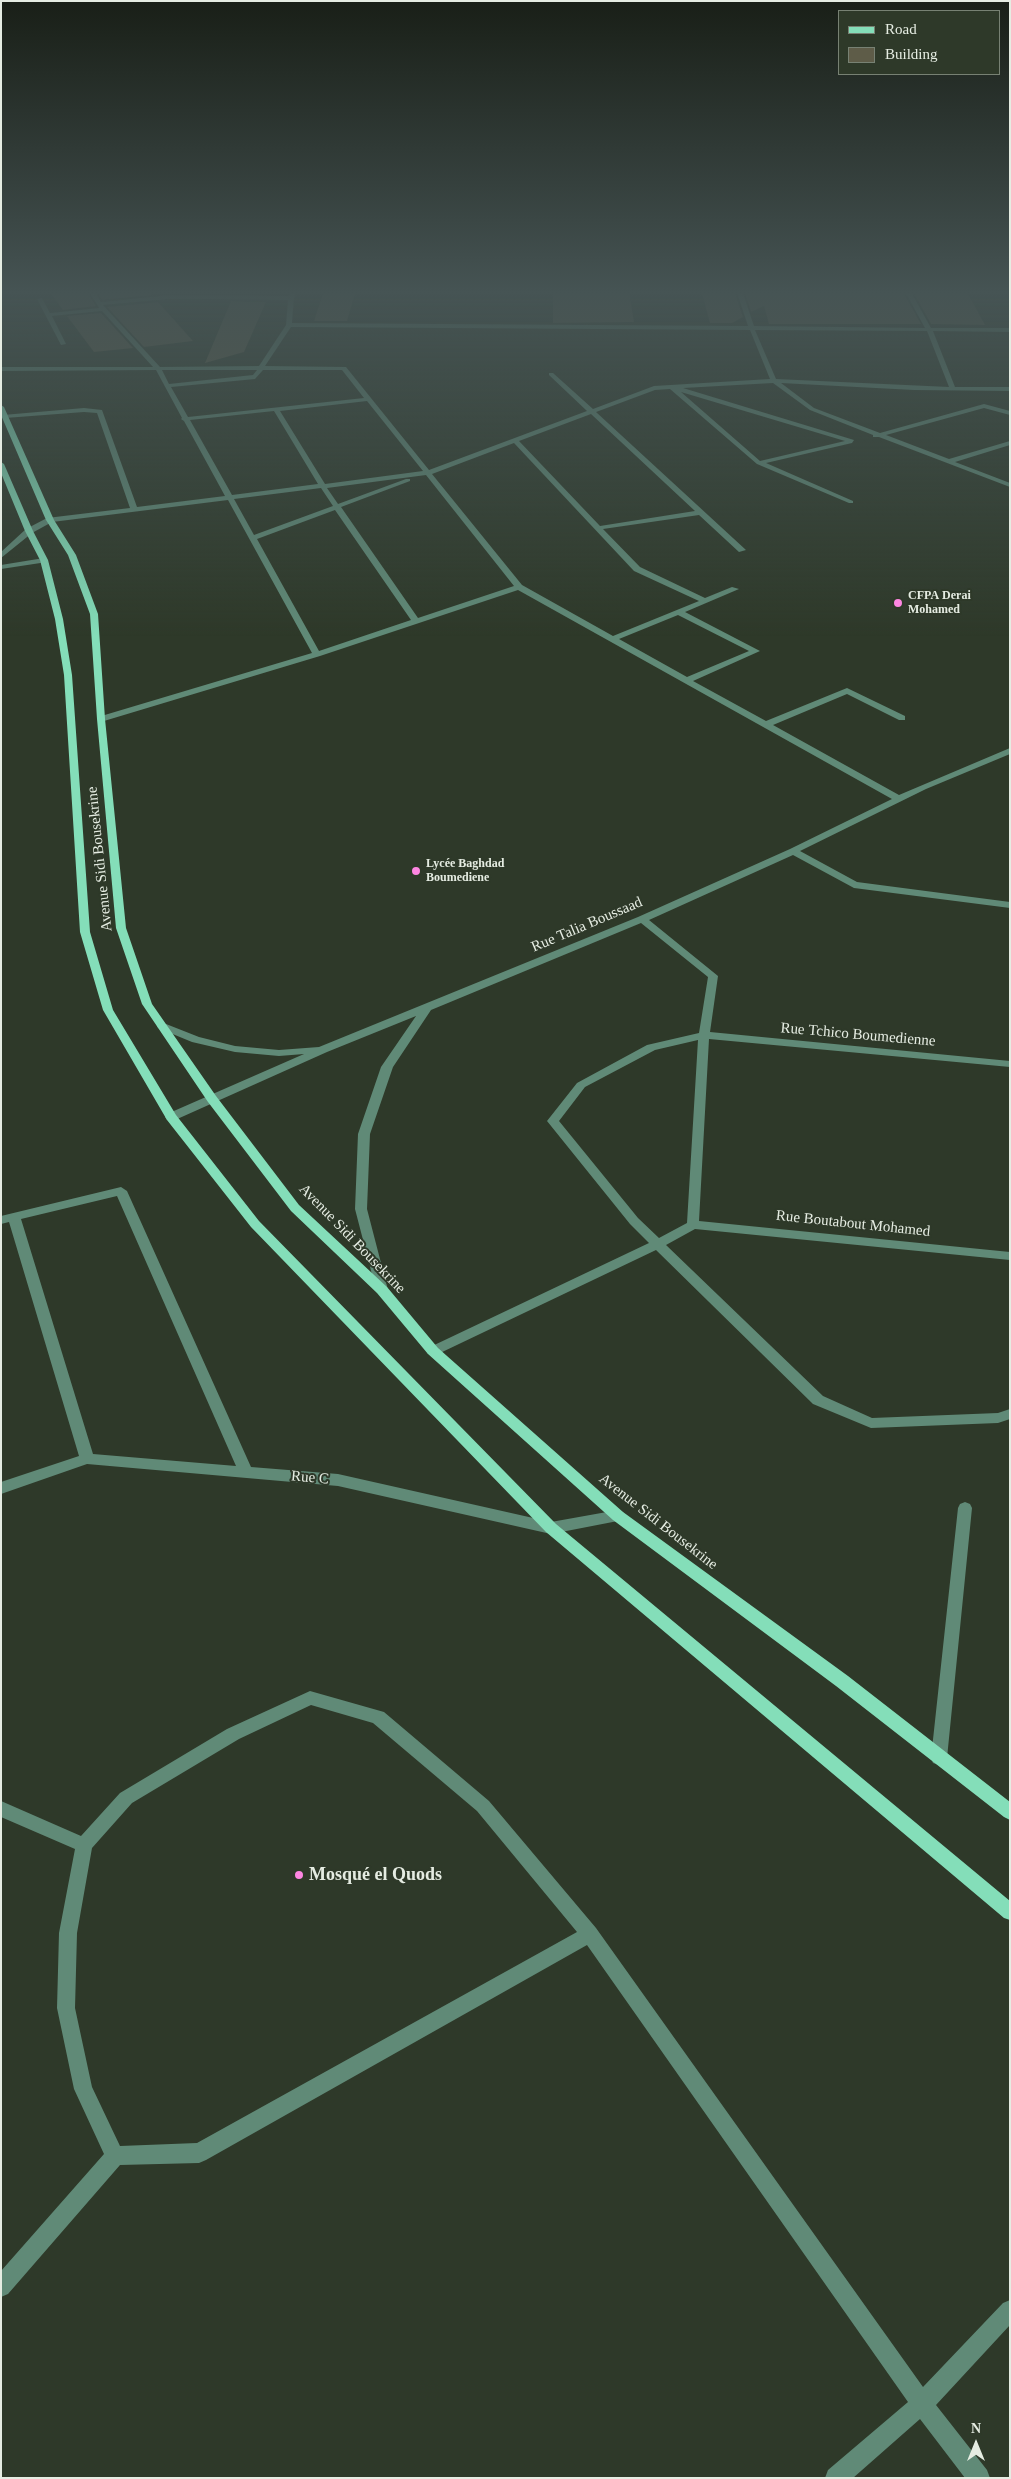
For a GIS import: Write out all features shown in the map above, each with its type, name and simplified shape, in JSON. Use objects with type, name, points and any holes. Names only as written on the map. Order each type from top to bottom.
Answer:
[{"type":"main road","name":"Avenue Sidi Bousekrine","points":[[3,412],[50,520],[72,555],[94,614],[101,719],[121,928],[147,1004],[212,1099],[295,1208],[382,1290],[433,1350],[618,1516],[842,1681],[1010,1812]]},
{"type":"main road","points":[[1,464],[29,532],[44,560],[60,619],[68,675],[85,932],[108,1010],[171,1117],[255,1224],[551,1528],[1010,1912]]},
{"type":"street","points":[[177,406],[317,654]]},
{"type":"street","points":[[184,419],[307,406]]},
{"type":"street","points":[[374,406],[519,587],[899,799]]},
{"type":"street","points":[[587,406],[742,550]]},
{"type":"street","points":[[253,538],[607,406]]},
{"type":"street","points":[[693,406],[759,463],[852,502]]},
{"type":"street","points":[[733,406],[852,442]]},
{"type":"street","points":[[808,406],[877,436],[1010,485]]},
{"type":"street","points":[[869,438],[984,406],[1010,413]]},
{"type":"street","points":[[276,409],[322,485],[416,621]]},
{"type":"street","points":[[3,412],[100,411],[134,509]]},
{"type":"street","points":[[515,440],[637,569],[705,601]]},
{"type":"street","points":[[759,463],[860,440]]},
{"type":"street","points":[[947,462],[1010,443]]},
{"type":"street","points":[[1,556],[29,532],[50,520],[428,473]]},
{"type":"street","points":[[598,528],[702,512]]},
{"type":"street","points":[[1,567],[44,560]]},
{"type":"street","points":[[101,719],[317,654],[519,587]]},
{"type":"street","points":[[612,639],[735,589]]},
{"type":"street","points":[[678,612],[756,651],[686,681]]},
{"type":"street","points":[[765,725],[847,691],[902,718]]},
{"type":"street","name":"Rue Talia Boussaad","points":[[171,1117],[323,1050],[642,919],[899,799],[1010,751]]},
{"type":"street","points":[[793,850],[854,885],[1010,905]]},
{"type":"street","points":[[433,1350],[658,1244],[693,1225],[704,1035],[713,976],[642,919]]},
{"type":"street","points":[[382,1290],[361,1209],[364,1134],[387,1067],[427,1007]]},
{"type":"street","points":[[162,1026],[196,1040],[235,1049],[278,1052],[323,1050]]},
{"type":"street","name":"Rue Tchico Boumedienne","points":[[658,1244],[634,1220],[553,1122],[580,1085],[651,1047],[704,1035],[1010,1064]]},
{"type":"street","points":[[87,1460],[8,1219],[121,1191],[246,1473]]},
{"type":"street","name":"Rue Boutabout Mohamed","points":[[693,1225],[1010,1256]]},
{"type":"street","points":[[658,1244],[818,1400],[871,1423],[998,1418],[1010,1414]]},
{"type":"street","name":"Rue C","points":[[1,1488],[87,1460],[338,1480],[551,1528],[618,1516]]},
{"type":"street","points":[[939,1758],[965,1508]]},
{"type":"street","points":[[115,2156],[84,2089],[66,2008],[68,1933],[84,1845],[126,1798],[233,1734],[310,1698],[378,1717],[483,1806],[590,1934],[922,2404],[979,2478]]},
{"type":"street","points":[[1,1809],[84,1845]]},
{"type":"street","points":[[1,2287],[115,2156],[199,2153],[590,1934]]},
{"type":"street","points":[[836,2478],[922,2404],[1010,2310]]},
{"type":"place","name":"CFPA Derai Mohamed","points":[[898,603]]},
{"type":"place","name":"Lycée Baghdad Boumediene","points":[[416,871]]},
{"type":"place","name":"Mosqué el Quods","points":[[299,1875]]}]
